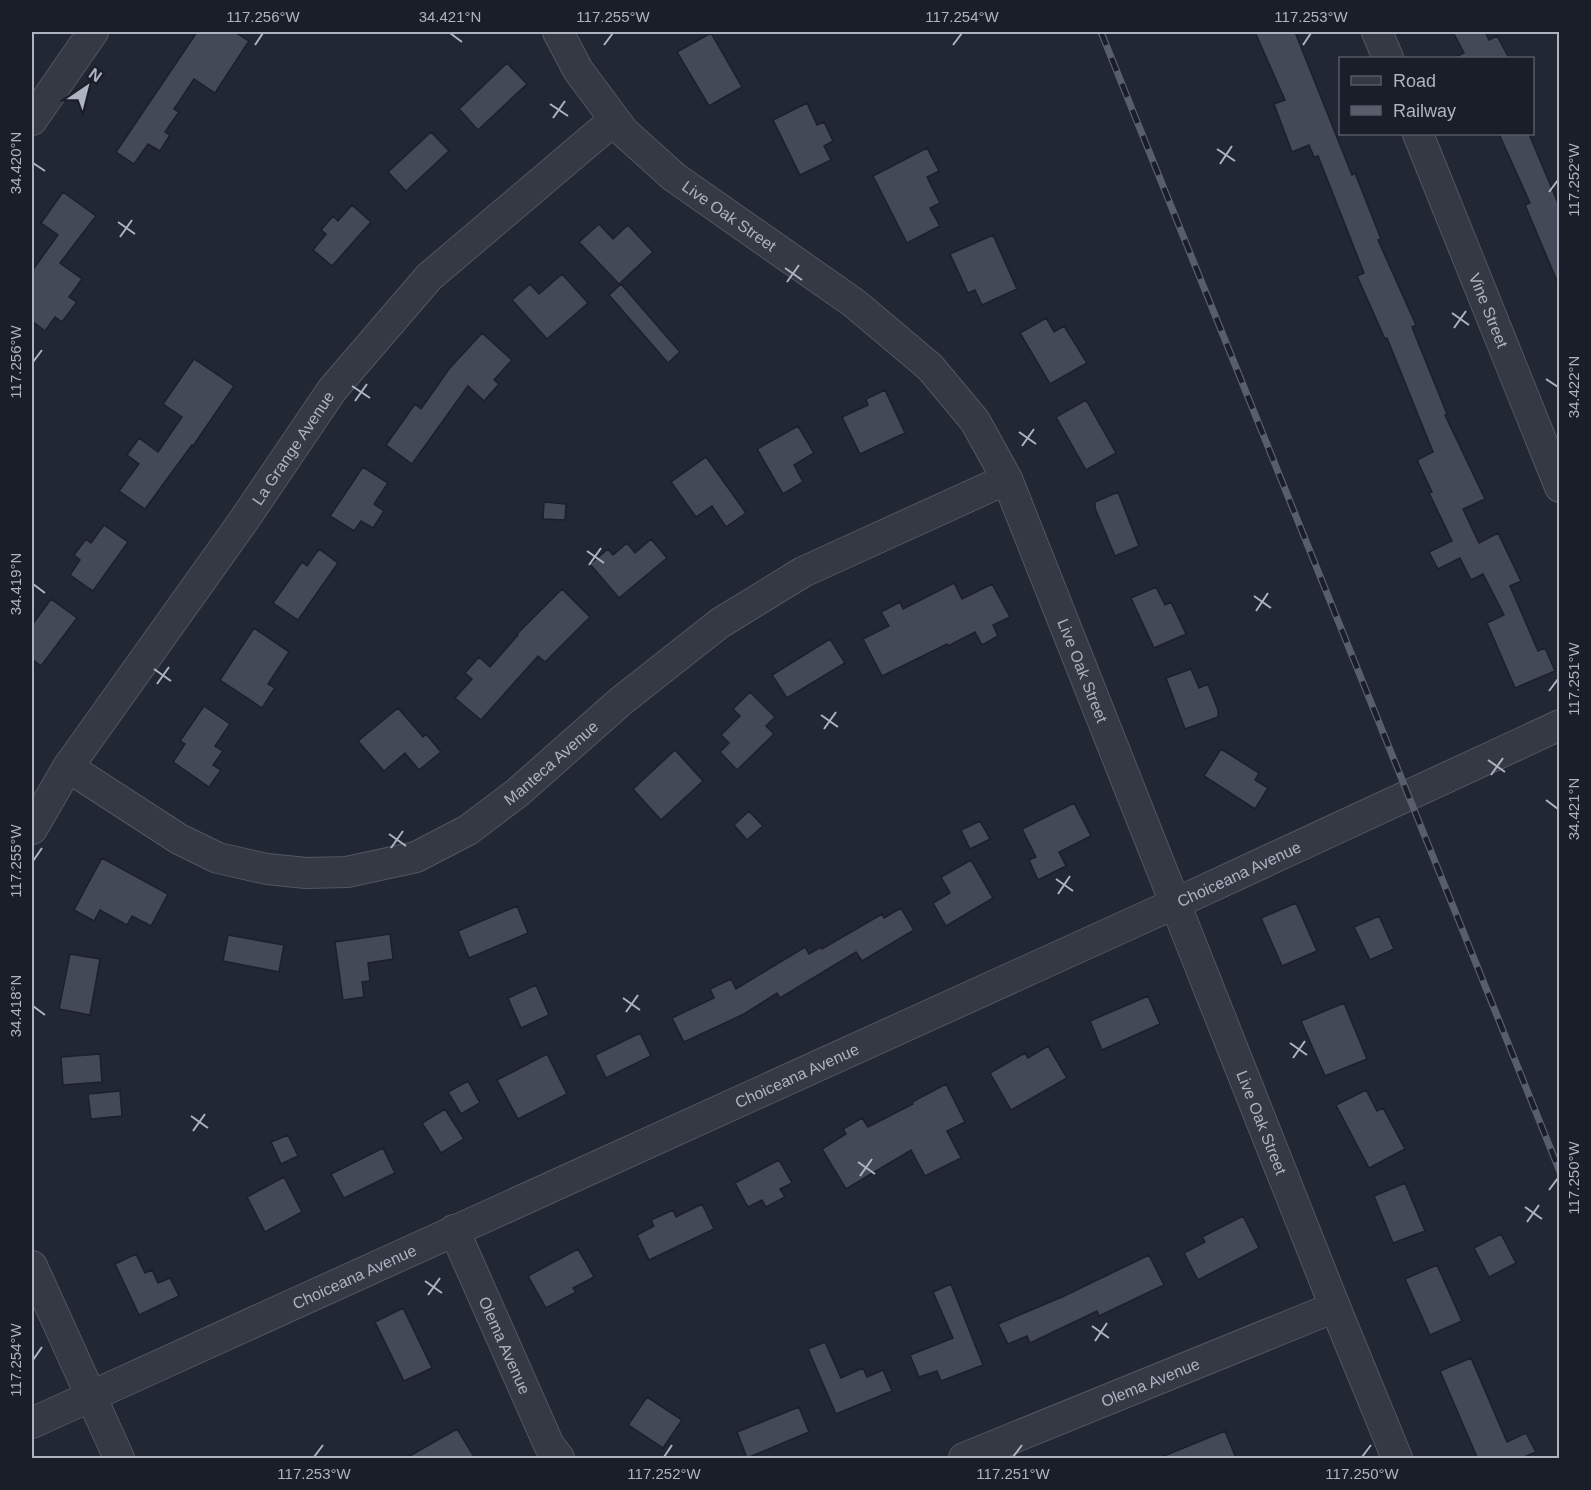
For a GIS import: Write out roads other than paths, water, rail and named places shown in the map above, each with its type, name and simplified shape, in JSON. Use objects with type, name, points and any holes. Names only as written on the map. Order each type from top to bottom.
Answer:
[{"type":"street","points":[[32,120],[93,32]]},
{"type":"street","name":"Live Oak Street","points":[[558,32],[578,70],[624,132],[674,177],[854,303],[930,367],[975,421],[1007,479],[1397,1458]]},
{"type":"street","points":[[1377,32],[1388,57]]},
{"type":"street","name":"La Grange Avenue","points":[[32,830],[68,767],[244,520],[332,390],[429,277],[614,120]]},
{"type":"street","name":"Vine Street","points":[[1418,135],[1560,487]]},
{"type":"street","name":"Manteca Avenue","points":[[68,767],[179,839],[218,858],[267,869],[306,873],[347,872],[416,857],[468,830],[517,793],[621,701],[720,623],[803,572],[1007,479]]},
{"type":"street","name":"Choiceana Avenue","points":[[32,1423],[1176,903],[1560,725]]},
{"type":"street","name":"Olema Avenue","points":[[454,1230],[549,1445],[559,1458]]},
{"type":"street","points":[[32,1266],[119,1458]]},
{"type":"street","name":"Olema Avenue","points":[[964,1458],[1335,1307]]},
{"type":"railway","points":[[1101,32],[1560,1172]]}]
